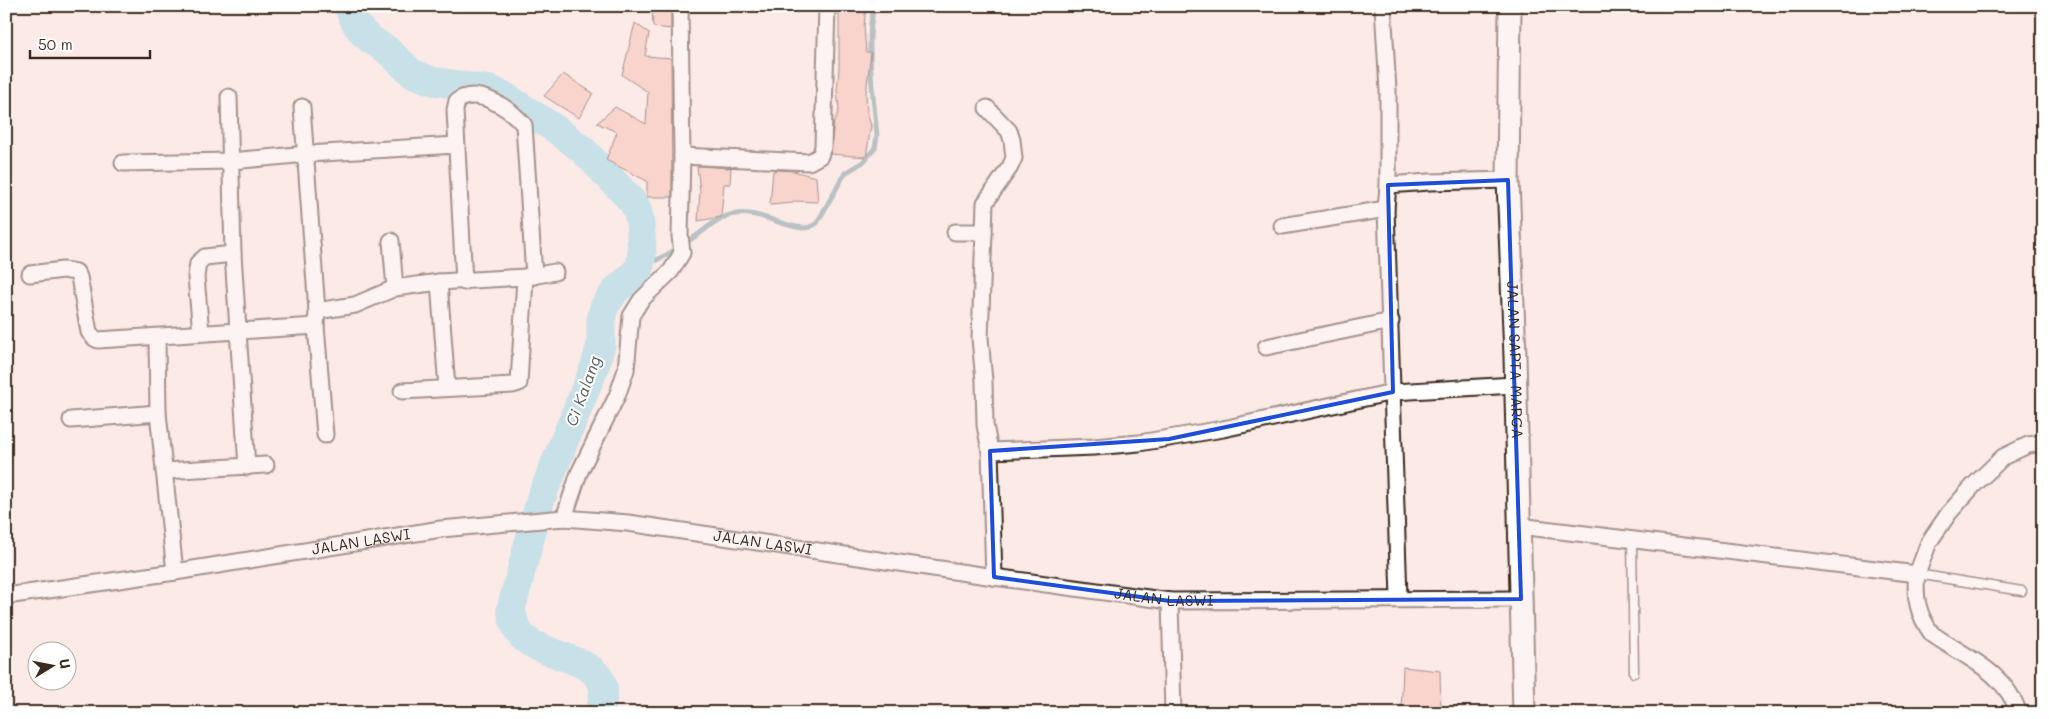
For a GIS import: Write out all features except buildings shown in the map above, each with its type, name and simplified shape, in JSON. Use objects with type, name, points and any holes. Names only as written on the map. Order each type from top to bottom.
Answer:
[{"type":"main road","name":"JALAN SAPTA MARGA","points":[[1510,6],[1508,180],[1524,713]]},
{"type":"street","points":[[558,519],[578,473],[617,396],[626,370],[631,316],[641,300],[671,271],[682,253],[680,236],[682,156],[680,6]]},
{"type":"street","points":[[682,156],[809,162],[820,156],[823,147],[827,6]]},
{"type":"street","points":[[1383,6],[1388,92],[1388,185],[1386,209],[1399,598]]},
{"type":"street","points":[[229,97],[233,254],[240,332],[247,466]]},
{"type":"street","points":[[402,391],[513,386],[519,383],[530,276],[524,125],[519,118],[481,97],[465,97],[457,101],[456,105],[456,146],[464,282]]},
{"type":"street","points":[[302,107],[307,154],[325,435]]},
{"type":"street","points":[[987,108],[1009,131],[1014,158],[1010,167],[985,203],[980,338],[984,381],[985,425],[990,451],[994,577]]},
{"type":"street","points":[[123,163],[231,161],[307,154],[456,146]]},
{"type":"street","points":[[1388,185],[1508,180]]},
{"type":"street","points":[[1282,226],[1386,209]]},
{"type":"street","points":[[955,232],[984,232]]},
{"type":"street","points":[[391,241],[395,288]]},
{"type":"street","points":[[201,333],[196,277],[198,263],[205,257],[233,254]]},
{"type":"street","points":[[30,274],[63,270],[76,272],[79,277],[90,332],[94,338],[102,340],[240,332],[317,319],[395,288],[439,282],[464,282],[530,276],[554,272]]},
{"type":"street","points":[[439,282],[447,388]]},
{"type":"street","points":[[1266,347],[1391,321]]},
{"type":"street","points":[[157,337],[158,413],[175,572]]},
{"type":"street","points":[[990,451],[1094,447],[1169,439],[1393,392],[1515,385]]},
{"type":"street","points":[[72,420],[158,413]]},
{"type":"street","points":[[2019,713],[1997,676],[1932,634],[1925,626],[1916,600],[1917,574],[1929,542],[1949,513],[1973,486],[2003,457],[2028,445],[2043,443]]},
{"type":"street","points":[[164,471],[266,465]]},
{"type":"street","name":"JALAN LASWI","points":[[6,596],[175,572],[441,529],[558,519],[628,523],[1170,601],[1399,598],[1521,599]]},
{"type":"street","points":[[1519,526],[1917,574]]},
{"type":"street","points":[[1170,601],[1173,713]]},
{"type":"lane","points":[[1632,540],[1634,673]]},
{"type":"lane","points":[[1917,574],[2022,591]]},
{"type":"highlighted area","points":[[1508,180],[1521,599],[1170,601],[994,577],[990,451],[1169,439],[1393,392],[1388,185]]},
{"type":"waterway","name":"Ci Kalang","points":[[348,6],[362,32],[387,50],[412,73],[432,81],[491,90],[504,96],[554,128],[583,150],[632,201],[637,209],[640,221],[642,251],[640,267],[616,290],[604,307],[601,320],[601,345],[595,366],[541,498],[511,609],[516,628],[528,641],[578,662],[598,676],[603,686],[600,713]]},
{"type":"waterway","points":[[640,267],[667,254],[719,220],[730,215],[753,215],[803,228],[811,227],[817,223],[845,173],[863,162],[875,148],[877,135],[870,51],[870,33],[875,6]]}]
